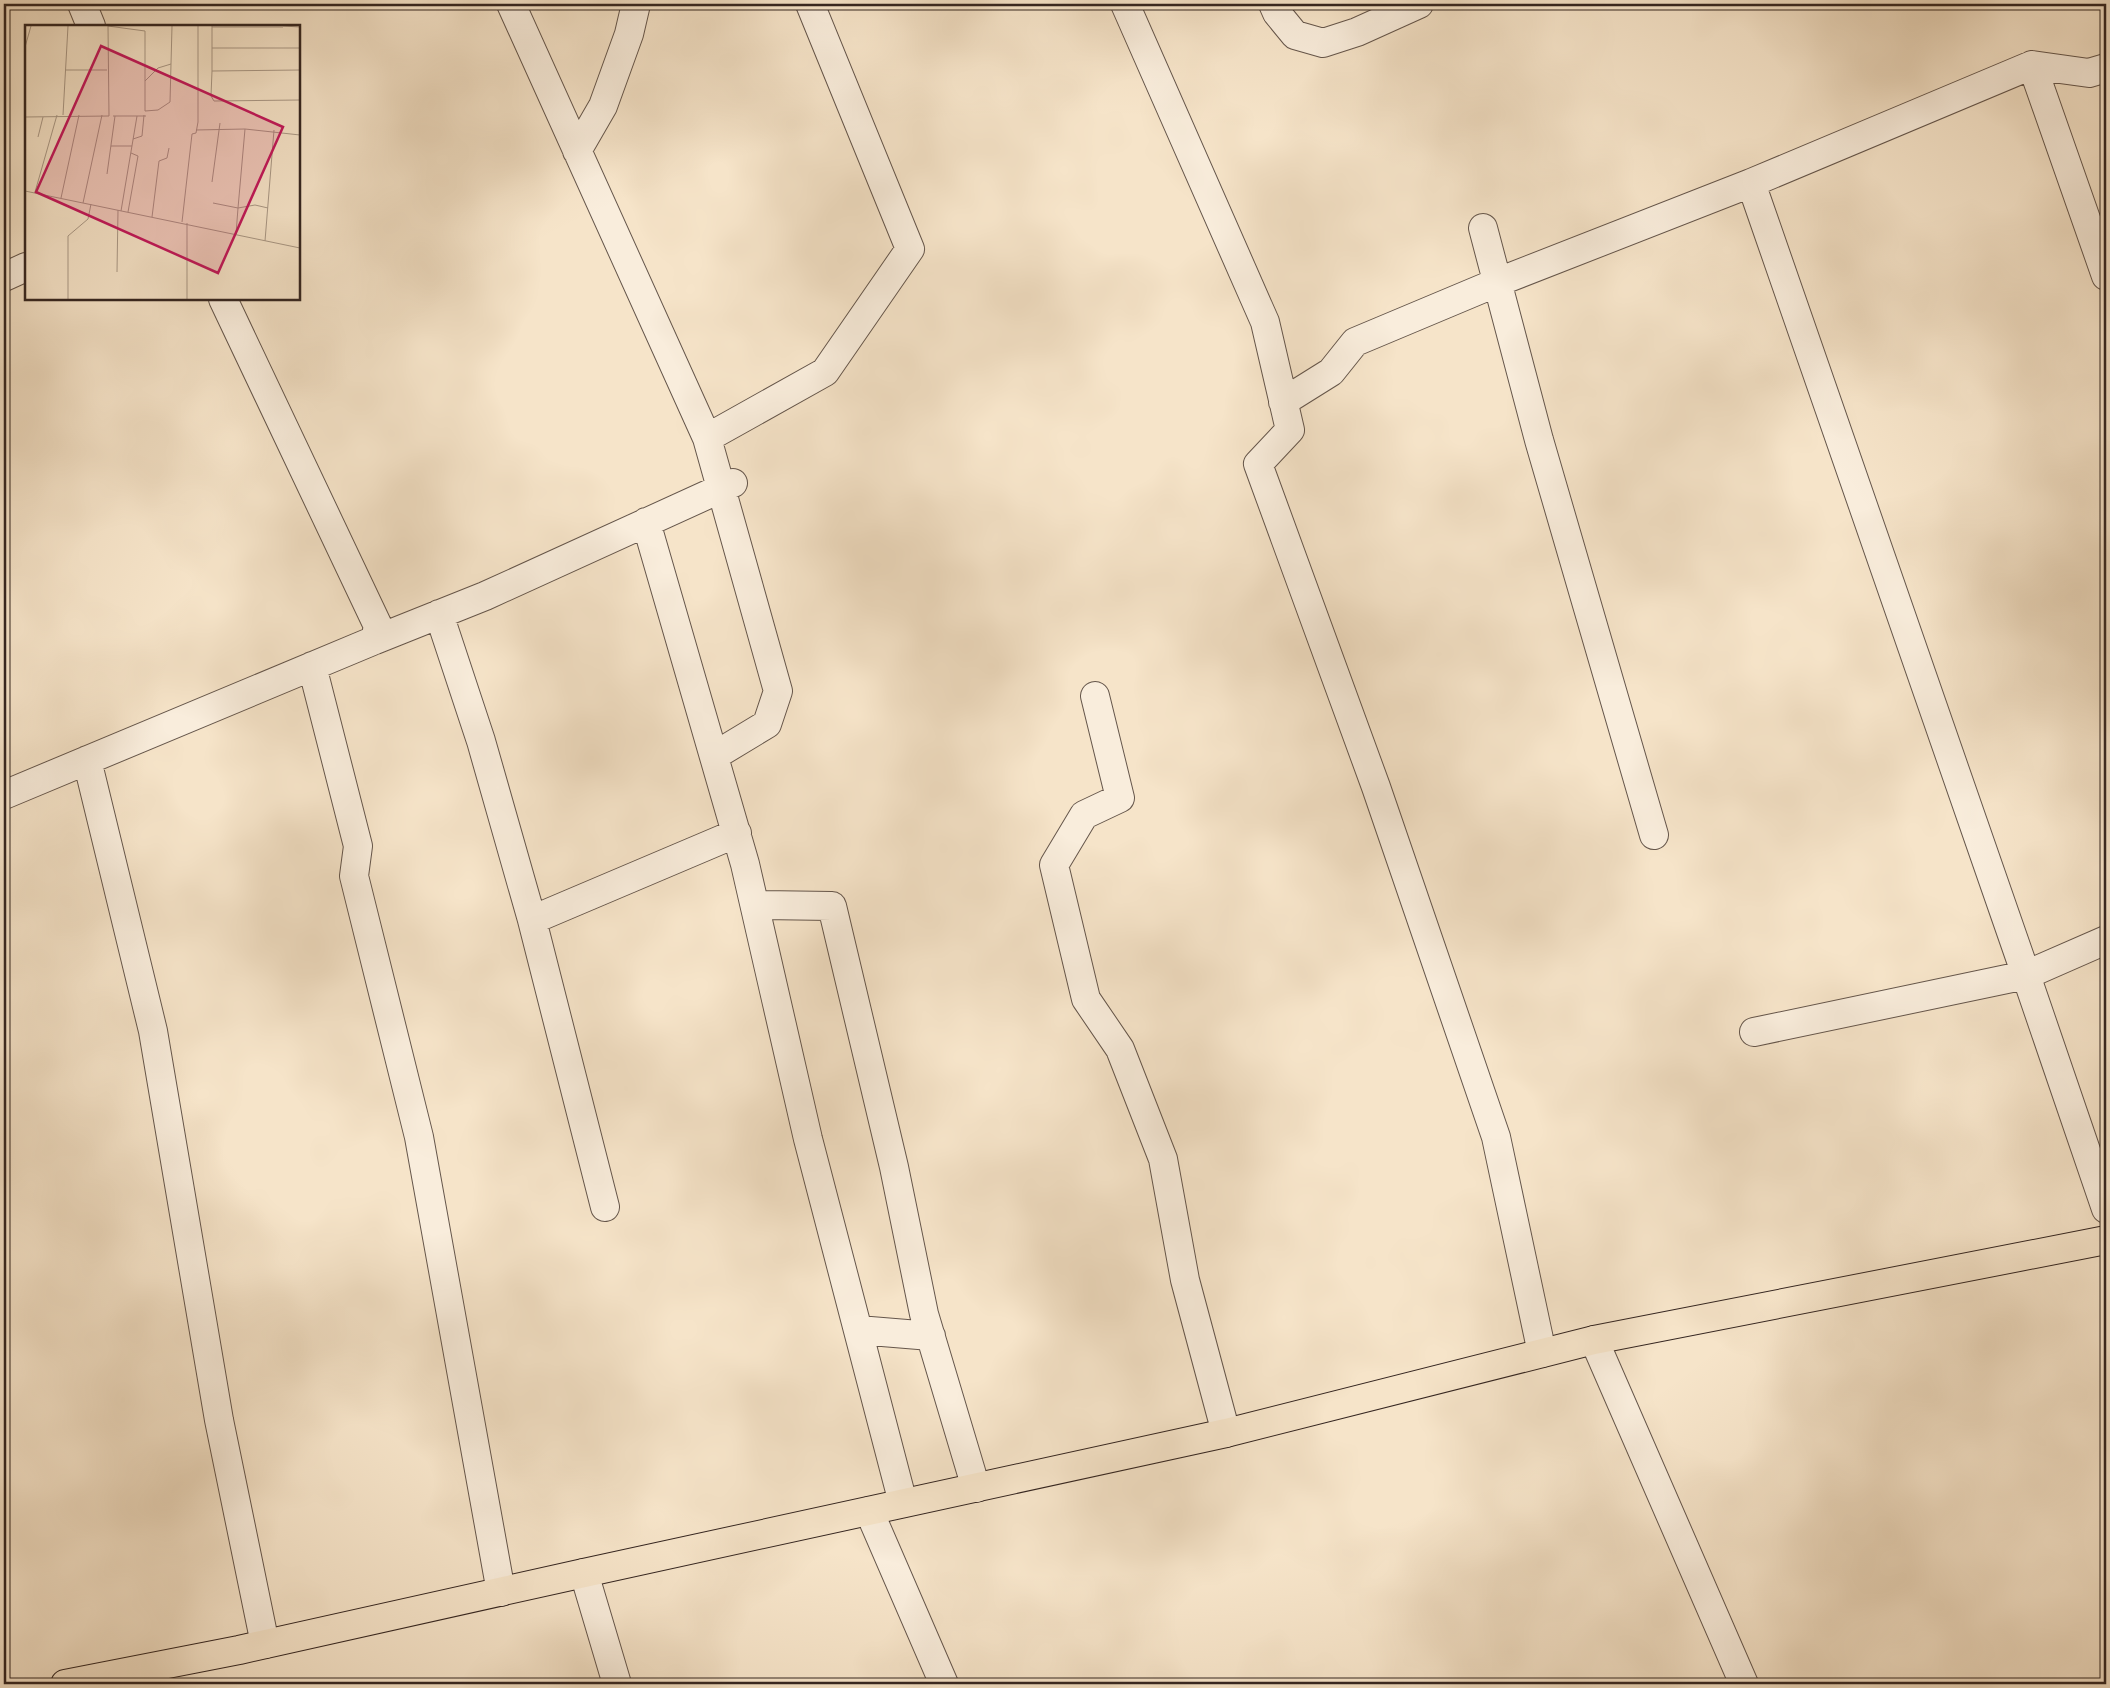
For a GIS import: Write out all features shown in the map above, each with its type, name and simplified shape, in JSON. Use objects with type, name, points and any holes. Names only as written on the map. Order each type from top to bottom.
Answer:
[{"type":"main road","points":[[65,1684],[265,1644],[903,1503],[1226,1434],[1594,1340],[2106,1240]]},
{"type":"street","points":[[82,4],[91,25]]},
{"type":"street","points":[[511,4],[707,438],[726,486],[778,691],[767,724],[714,756]]},
{"type":"street","points":[[577,151],[602,106],[629,34],[636,4]]},
{"type":"street","points":[[707,438],[825,372],[910,249],[810,4]]},
{"type":"street","points":[[1126,4],[1265,322],[1290,430],[1258,464],[1376,787],[1496,1137],[1542,1353]]},
{"type":"street","points":[[1274,4],[1277,13],[1295,35],[1323,43],[1357,32],[1419,4]]},
{"type":"street","points":[[1284,402],[1331,372],[1355,342],[1498,282],[1750,183],[2032,65],[2089,73],[2106,68]]},
{"type":"street","points":[[2032,65],[2106,276]]},
{"type":"street","points":[[1750,183],[2106,1209]]},
{"type":"street","points":[[1483,228],[1538,440],[1654,835]]},
{"type":"street","points":[[4,277],[25,267]]},
{"type":"street","points":[[223,300],[378,626],[375,640]]},
{"type":"street","points":[[4,795],[485,596],[726,486]]},
{"type":"street","points":[[646,522],[755,905],[808,1139],[903,1503]]},
{"type":"street","points":[[439,614],[481,741],[532,920],[606,1208]]},
{"type":"street","points":[[312,666],[358,846],[354,876],[419,1137],[500,1592]]},
{"type":"street","points":[[1095,696],[1120,798],[1084,815],[1054,865],[1086,999],[1120,1049],[1162,1159],[1186,1280],[1226,1434]]},
{"type":"street","points":[[87,760],[153,1031],[218,1420],[265,1644]]},
{"type":"street","points":[[532,920],[736,833]]},
{"type":"street","points":[[755,905],[832,906],[894,1167],[924,1314],[976,1488]]},
{"type":"street","points":[[1754,1032],[2026,975],[2106,940]]},
{"type":"street","points":[[858,1330],[931,1336]]},
{"type":"street","points":[[1594,1340],[1744,1684]]},
{"type":"street","points":[[868,1511],[944,1684]]},
{"type":"street","points":[[584,1573],[617,1684]]}]
